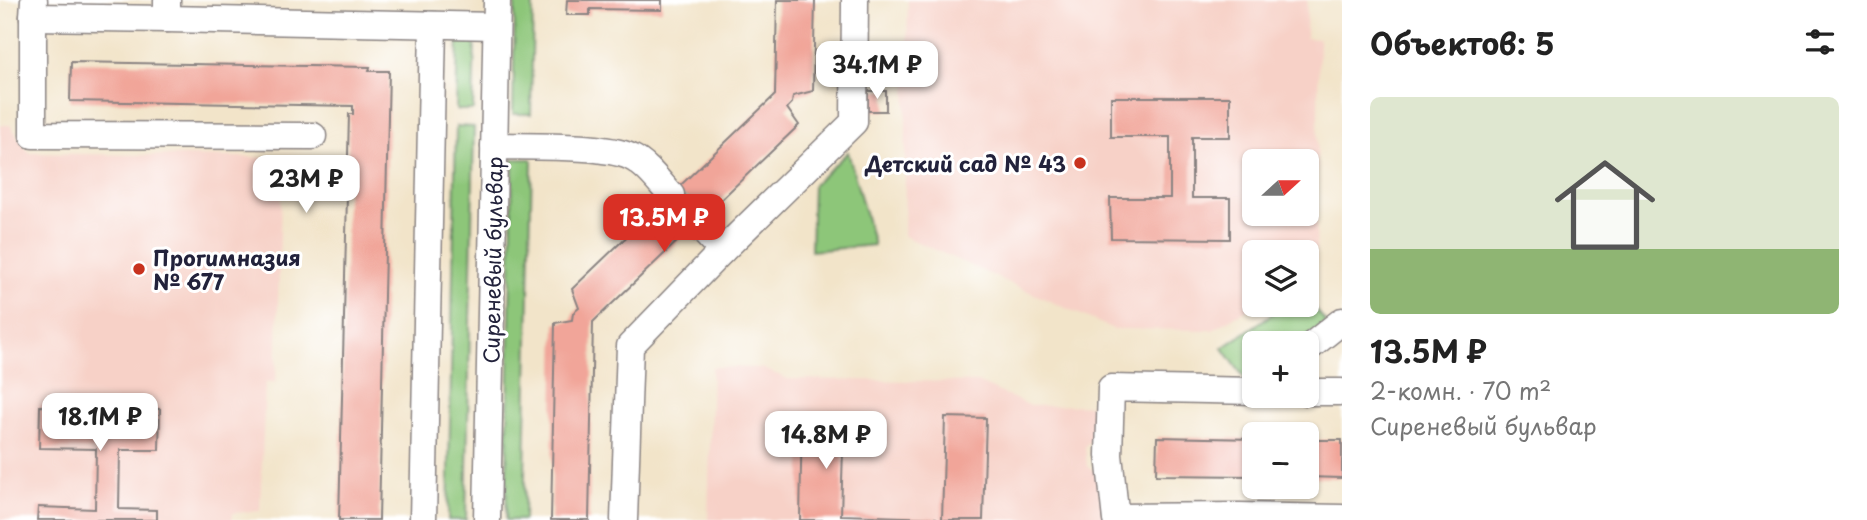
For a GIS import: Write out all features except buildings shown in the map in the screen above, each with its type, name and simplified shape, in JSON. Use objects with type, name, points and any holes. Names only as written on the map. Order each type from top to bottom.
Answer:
[{"type":"street","points":[[624,520],[630,346],[854,122],[856,0]]},
{"type":"street","points":[[313,136],[33,135],[33,8],[167,9],[433,24],[496,13]]},
{"type":"street","name":"Сиреневый бульвар","points":[[486,520],[496,13]]},
{"type":"street","points":[[423,520],[433,24]]},
{"type":"street","points":[[494,146],[607,150],[630,157],[644,166],[671,195]]},
{"type":"street","points":[[696,223],[723,251]]},
{"type":"street","points":[[1319,339],[1342,321]]},
{"type":"street","points":[[1242,391],[1111,388],[1109,455],[1116,519],[1342,519]]},
{"type":"street","points":[[1319,392],[1342,393]]},
{"type":"shaded area","name":"Детский сад № 43","points":[[908,0],[1307,0],[1306,38],[1319,39],[1318,149],[1242,149],[1242,226],[1317,226],[1316,240],[1242,240],[1242,312],[1213,330],[1113,329],[904,236]]},
{"type":"shaded area","name":"Прогимназия № 677","points":[[0,125],[10,125],[29,153],[282,158],[276,382],[265,383],[260,511],[233,513],[232,520],[0,520]]},
{"type":"shaded area","points":[[712,367],[761,368],[788,379],[977,382],[1031,406],[1097,405],[1098,435],[1085,446],[1087,466],[1099,474],[1103,520],[708,520]]},
{"type":"green space","points":[[515,0],[533,0],[531,114],[513,114]]},
{"type":"green space","points":[[458,36],[475,37],[473,110],[456,110]]},
{"type":"green space","points":[[456,126],[474,127],[466,520],[448,520]]},
{"type":"green space","points":[[848,152],[874,245],[811,251],[813,185]]},
{"type":"green space","points":[[513,159],[532,159],[524,520],[506,520]]},
{"type":"green space","points":[[1319,313],[1326,323],[1314,331],[1248,331],[1268,317],[1319,317]]},
{"type":"green space","points":[[1242,335],[1242,375],[1223,348]]},
{"type":"tunnel","points":[[671,195],[696,223]]},
{"type":"place","name":"Детский сад № 43","points":[[1080,163]]},
{"type":"place","name":"Прогимназия № 677","points":[[139,269]]}]
